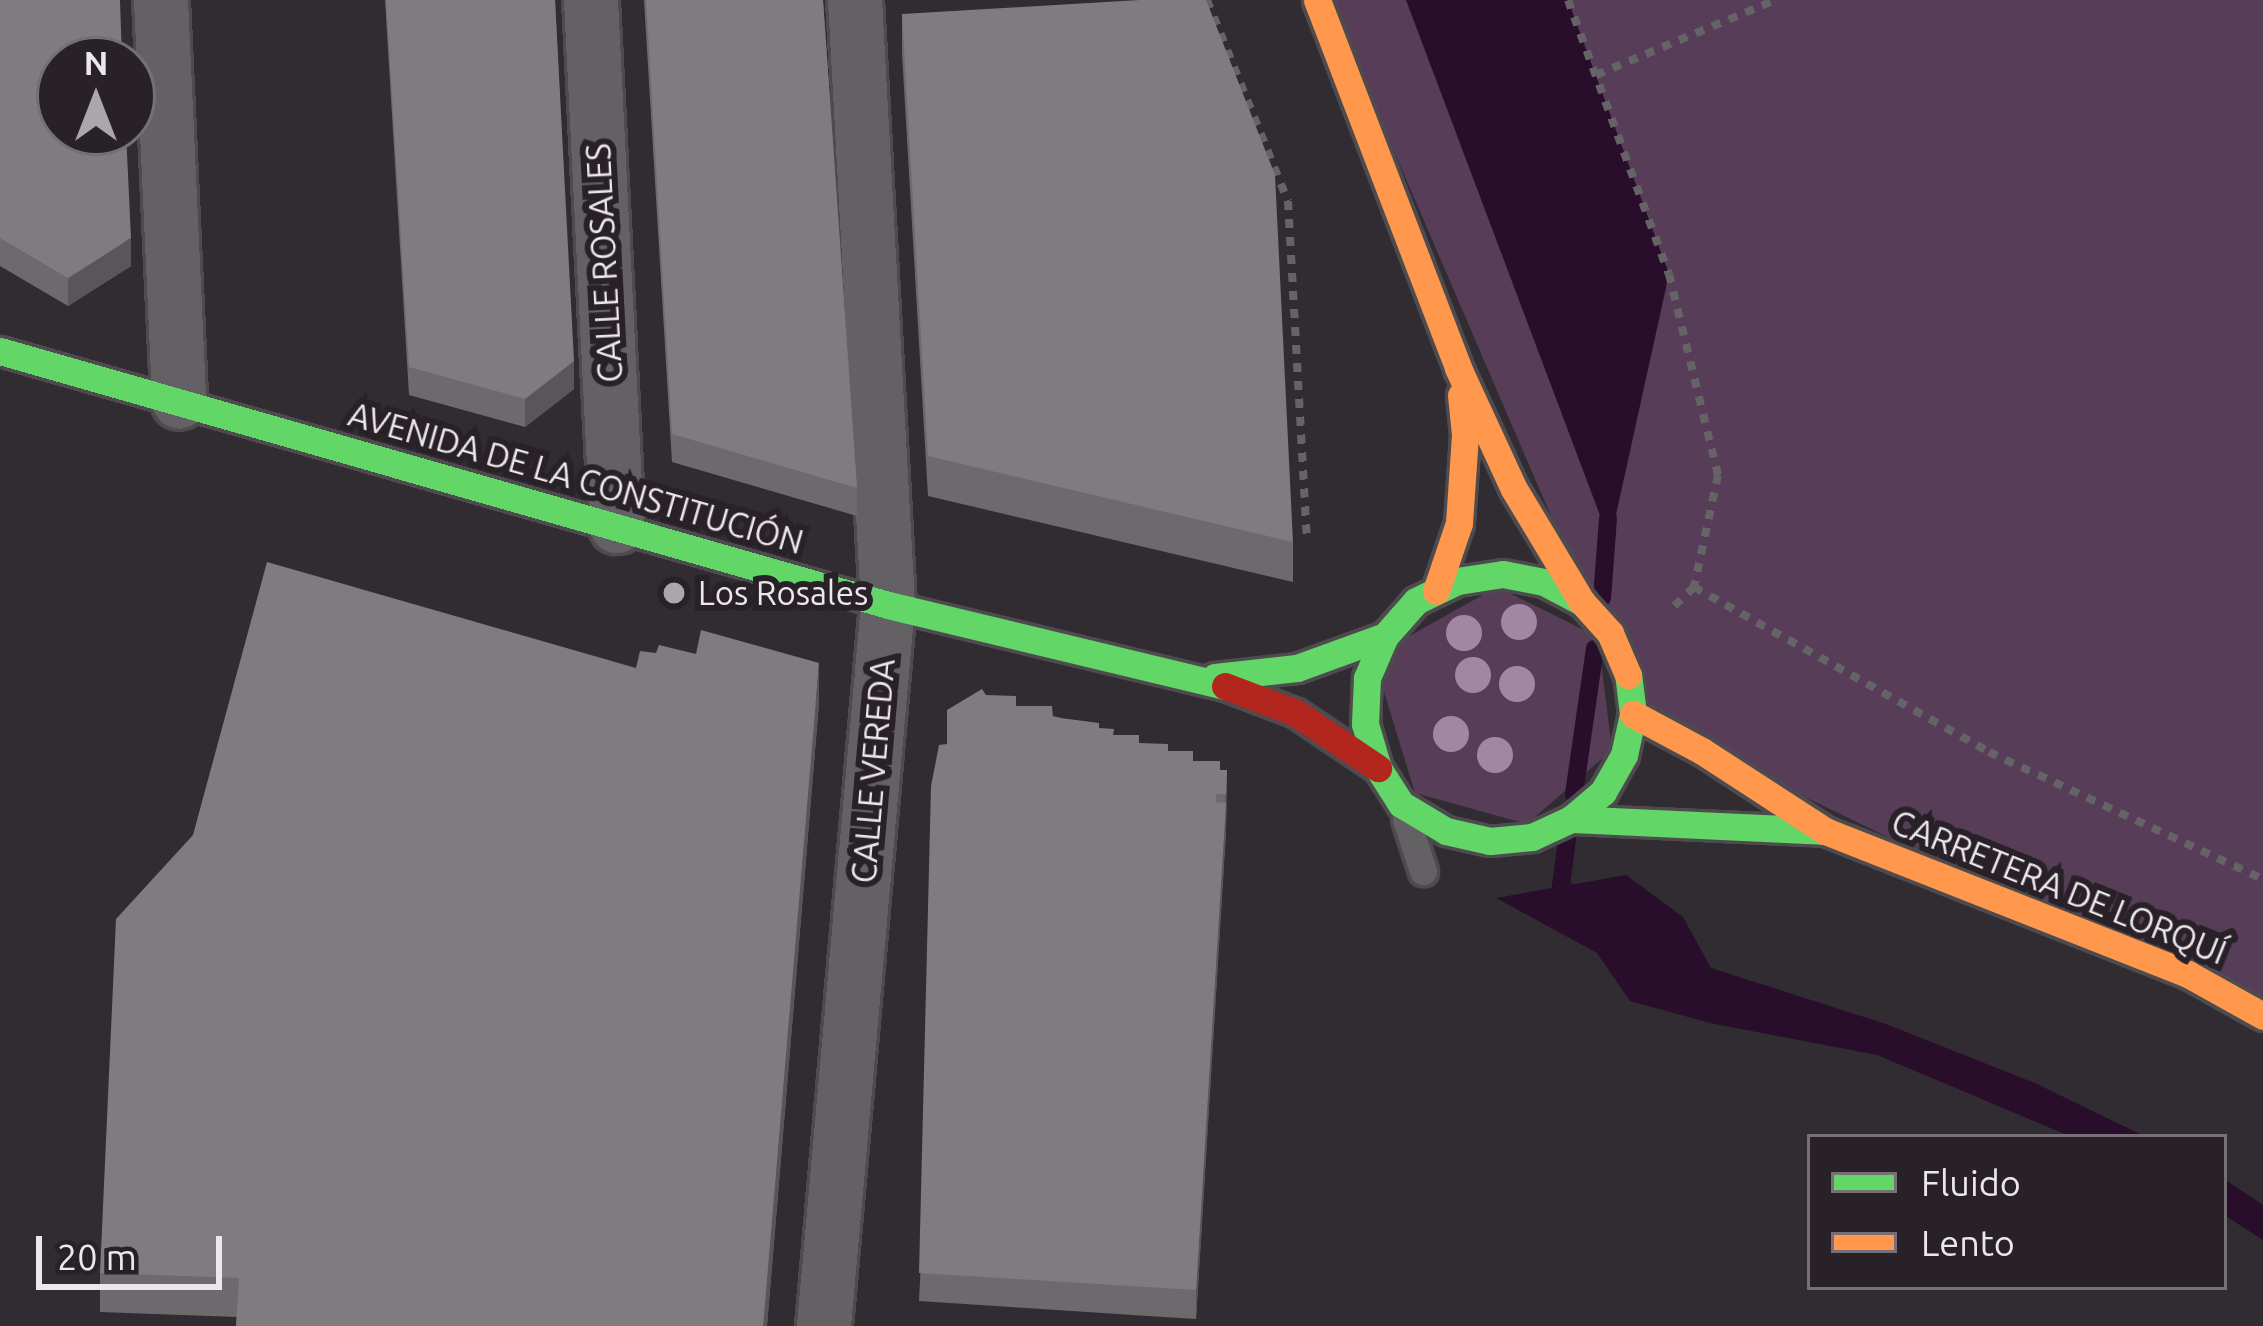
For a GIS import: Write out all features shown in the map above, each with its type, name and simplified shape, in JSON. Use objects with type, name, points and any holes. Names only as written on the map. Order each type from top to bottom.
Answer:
[{"type":"main road","points":[[1317,0],[1458,368],[1514,490],[1582,602],[1617,648],[1628,672],[1633,714],[1624,755],[1603,792],[1571,820],[1532,837],[1490,841],[1446,831],[1401,804],[1378,768],[1365,724],[1367,678],[1385,636],[1417,601],[1457,581],[1503,574],[1544,582],[1582,602]]},
{"type":"main road","name":"AVENIDA DE LA CONSTITUCIÓN","points":[[0,351],[887,605],[1205,678]]},
{"type":"main road","points":[[1436,591],[1459,523],[1465,435],[1458,368]]},
{"type":"main road","points":[[1205,678],[1298,668],[1385,636]]},
{"type":"main road","points":[[1205,678],[1296,713],[1378,768]]},
{"type":"main road","points":[[1633,714],[1702,751],[1825,831]]},
{"type":"main road","points":[[1571,820],[1825,831]]},
{"type":"main road","name":"CARRETERA DE LORQUÍ","points":[[1825,831],[2188,974],[2263,1016]]},
{"type":"street","points":[[161,0],[179,402]]},
{"type":"street","name":"CALLE ROSALES","points":[[591,0],[617,526]]},
{"type":"street","name":"CALLE VEREDA","points":[[824,1326],[887,605],[855,0]]},
{"type":"lane","points":[[1401,804],[1423,871]]},
{"type":"path","points":[[1207,0],[1288,200],[1307,541]]},
{"type":"path","points":[[1568,0],[1669,274],[1718,475],[1694,587],[1659,622],[1617,648]]},
{"type":"path","points":[[1595,76],[1774,0]]},
{"type":"path","points":[[1694,587],[1989,752],[2263,879]]},
{"type":"shaded area","points":[[1329,0],[2263,0],[2263,1018],[1637,716]]},
{"type":"shaded area","points":[[1406,0],[1568,0],[1669,274],[1610,542]]},
{"type":"shaded area","points":[[1497,587],[1598,637],[1612,750],[1527,824],[1415,793],[1381,682],[1395,644]]},
{"type":"shaded area","points":[[1626,875],[1683,917],[1711,968],[1886,1024],[2037,1084],[2140,1134],[2065,1134],[1877,1055],[1710,1023],[1630,1001],[1597,953],[1496,898]]},
{"type":"shaded area","points":[[2227,1181],[2263,1205],[2263,1240],[2227,1217]]},
{"type":"building","points":[[0,0],[120,0],[121,36],[36,36],[36,156],[127,156],[131,238],[68,278],[0,238]]},
{"type":"building","points":[[386,0],[555,0],[574,361],[525,399],[409,367]]},
{"type":"building","points":[[646,0],[823,0],[857,488],[672,434]]},
{"type":"building","points":[[1206,0],[1275,175],[1293,542],[928,456],[902,14]]},
{"type":"building","points":[[267,562],[636,668],[640,651],[656,653],[659,645],[696,654],[701,630],[819,663],[763,1326],[236,1326],[239,1278],[100,1273],[116,919],[193,835]]},
{"type":"building","points":[[982,689],[986,695],[1016,696],[1016,706],[1052,706],[1053,717],[1099,723],[1099,728],[1114,729],[1113,735],[1139,735],[1139,743],[1168,744],[1168,751],[1193,751],[1193,761],[1220,761],[1220,770],[1227,770],[1226,794],[1216,794],[1216,802],[1226,803],[1196,1290],[919,1273],[931,786],[939,745],[947,744],[947,710]]},
{"type":"waterway","points":[[1602,598],[1608,518]]},
{"type":"waterway","points":[[1574,794],[1595,649]]},
{"type":"waterway","points":[[1567,839],[1561,886],[1577,899]]},
{"type":"traffic: fast","points":[[0,351],[888,605],[1225,686]]},
{"type":"traffic: fast","points":[[1582,602],[1544,582],[1503,574],[1457,581],[1416,601],[1385,636],[1367,678],[1365,724],[1378,768],[1401,804],[1446,831],[1490,841],[1532,837],[1571,819],[1603,792],[1624,755],[1633,714],[1628,675]]},
{"type":"traffic: fast","points":[[1215,677],[1297,668],[1385,636]]},
{"type":"traffic: fast","points":[[1571,819],[1825,831]]},
{"type":"traffic: slow","points":[[1317,0],[1458,368],[1514,489],[1582,602],[1610,633],[1628,675]]},
{"type":"traffic: slow","points":[[1436,591],[1459,523],[1465,435],[1461,395]]},
{"type":"traffic: slow","points":[[1633,714],[1702,751],[1825,831],[2188,974],[2263,1016]]},
{"type":"traffic: jam","points":[[1225,686],[1296,713],[1378,768]]},
{"type":"place","name":"Los Rosales","points":[[674,593]]}]
